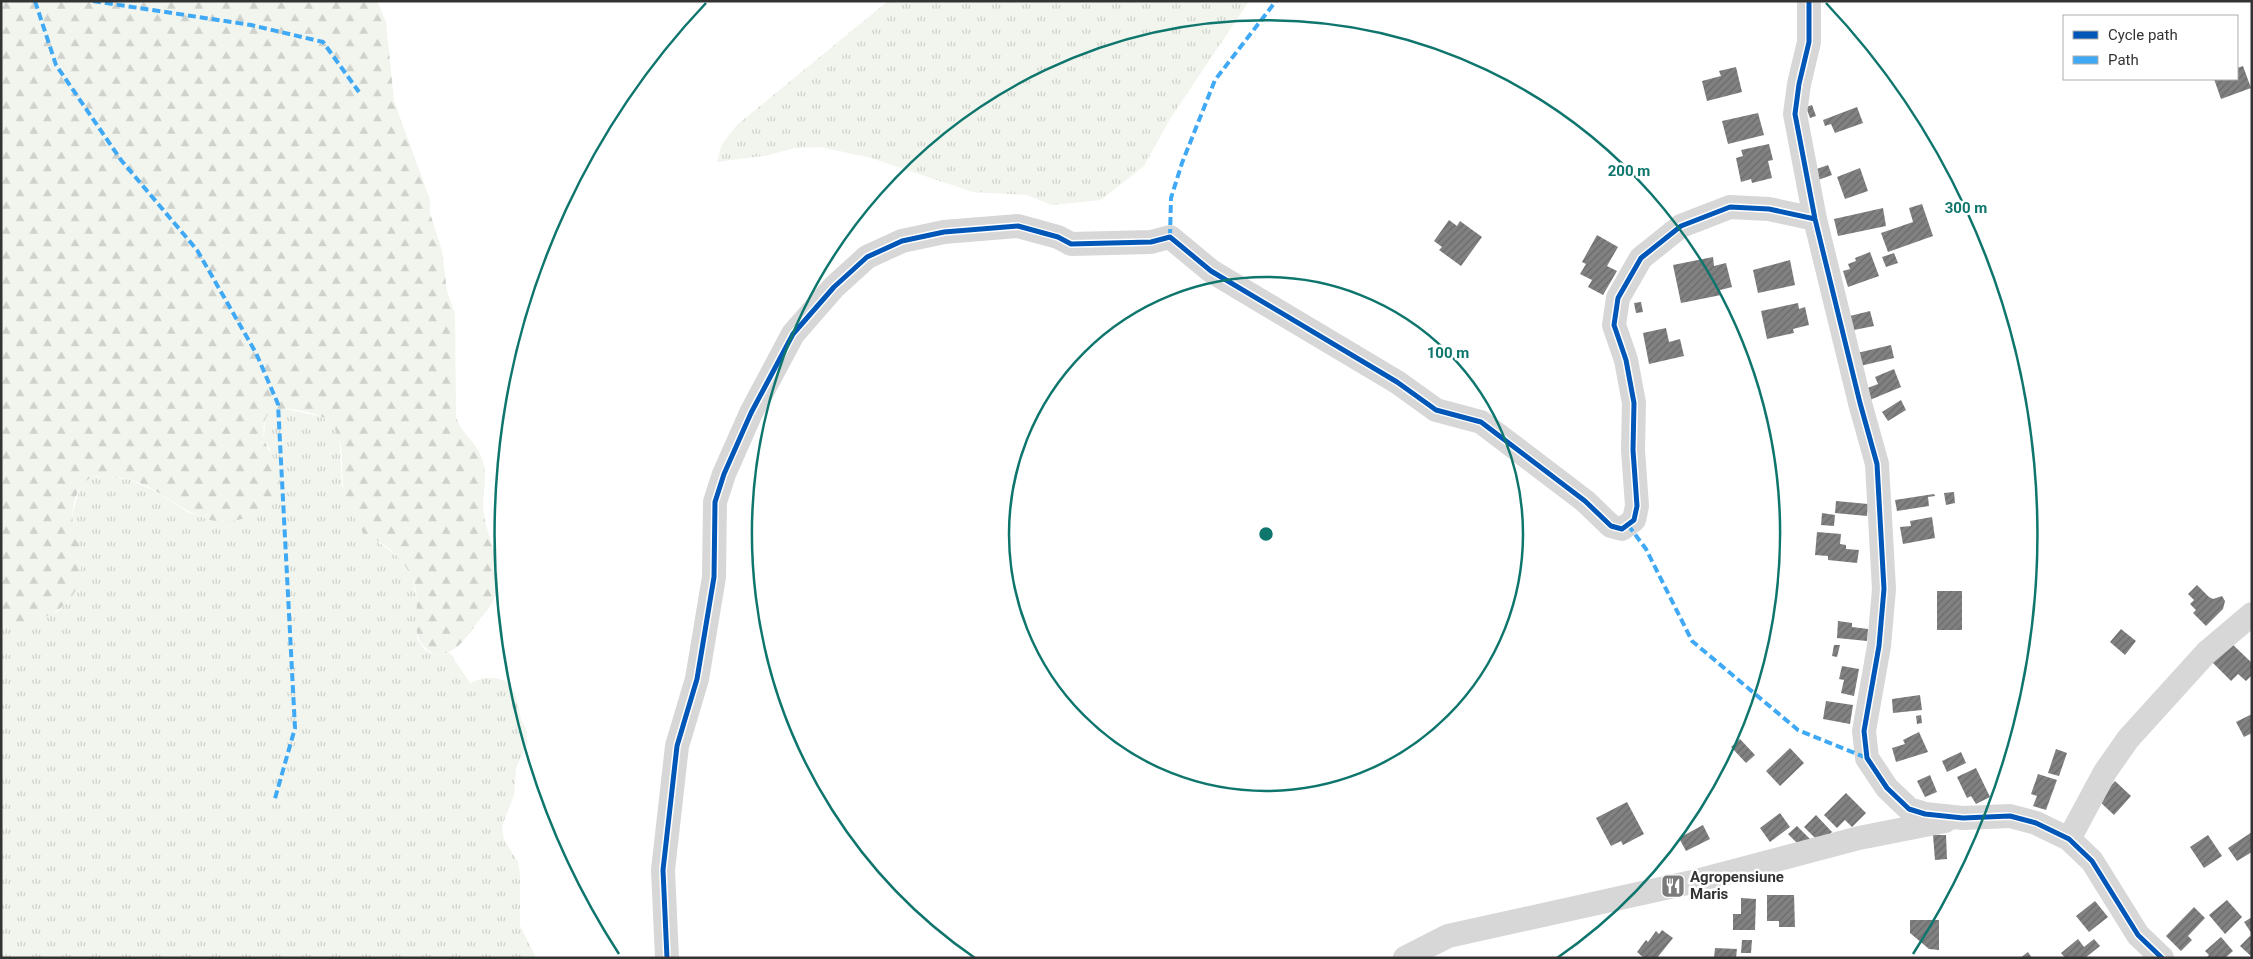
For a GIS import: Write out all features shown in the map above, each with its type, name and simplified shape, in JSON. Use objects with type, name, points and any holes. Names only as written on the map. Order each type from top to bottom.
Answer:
[{"type":"street","points":[[1809,1],[1809,42],[1799,84],[1796,114],[1815,219],[1860,403],[1877,464],[1884,589],[1879,646],[1864,730],[1867,758],[1887,788],[1909,809],[1925,814],[1964,818]]},
{"type":"street","points":[[667,958],[664,860],[677,746],[698,679],[714,577],[715,502],[724,474],[751,413],[793,334],[834,287],[867,257],[902,241],[944,232],[1018,226],[1058,237],[1071,244],[1151,242],[1170,237],[1211,271],[1397,382],[1436,410],[1480,422],[1585,502],[1611,526],[1622,529],[1634,520],[1637,506],[1633,450],[1634,403],[1626,360],[1614,326],[1618,298],[1641,258],[1680,226],[1730,207],[1769,209],[1815,219]]},
{"type":"street","points":[[2069,838],[2105,772],[2128,739],[2206,653],[2252,614]]},
{"type":"street","points":[[1859,838],[1885,817],[1889,804],[1887,788]]},
{"type":"street","points":[[1405,958],[1448,936],[1692,882],[1859,838],[1964,818],[2010,816],[2036,823],[2069,838],[2092,861],[2138,935],[2162,958]]},
{"type":"green space","points":[[1,1],[377,1],[386,22],[394,101],[430,200],[430,213],[442,251],[447,291],[455,314],[456,417],[462,429],[478,450],[483,462],[485,475],[484,515],[498,570],[496,592],[492,603],[466,637],[454,649],[437,656],[426,649],[420,640],[416,622],[416,590],[412,578],[394,553],[364,533],[356,521],[346,499],[344,489],[340,441],[330,422],[305,411],[287,409],[271,412],[266,417],[264,425],[264,440],[276,464],[278,477],[274,495],[264,509],[248,517],[230,521],[215,521],[200,517],[147,486],[132,480],[103,476],[92,477],[86,481],[77,494],[72,513],[81,564],[80,579],[75,592],[67,603],[44,618],[30,622],[1,622]]},
{"type":"green space","points":[[888,1],[1249,1],[1170,119],[1144,166],[1101,200],[1052,205],[1027,195],[973,192],[871,158],[821,147],[794,148],[769,155],[717,162],[722,144],[737,125]]},
{"type":"green space","points":[[281,408],[319,416],[331,422],[339,433],[342,486],[351,510],[365,533],[398,556],[412,578],[418,604],[417,639],[425,650],[437,656],[450,653],[470,683],[483,678],[496,678],[508,682],[515,693],[521,719],[527,731],[527,744],[516,768],[514,795],[502,826],[504,840],[518,862],[520,875],[520,926],[536,958],[1,958],[1,622],[18,623],[57,612],[68,602],[75,591],[79,552],[72,525],[73,511],[81,486],[91,477],[105,476],[131,480],[155,491],[189,513],[214,520],[240,519],[271,451],[264,440],[265,417],[271,411]]},
{"type":"building","points":[[2243,66],[2251,88],[2221,99],[2214,80],[2238,80],[2238,68]]},
{"type":"building","points":[[1736,67],[1742,92],[1707,101],[1702,81],[1721,76],[1719,71]]},
{"type":"building","points":[[1812,105],[1816,116],[1810,118],[1806,107]]},
{"type":"building","points":[[1857,107],[1863,123],[1835,133],[1831,124],[1825,126],[1823,120]]},
{"type":"building","points":[[1758,113],[1764,135],[1728,144],[1722,121]]},
{"type":"building","points":[[1769,144],[1773,160],[1768,161],[1772,178],[1752,183],[1751,179],[1741,182],[1736,158],[1743,156],[1741,150]]},
{"type":"building","points":[[1828,165],[1832,175],[1818,180],[1814,170]]},
{"type":"building","points":[[1860,168],[1868,191],[1845,199],[1837,177]]},
{"type":"building","points":[[1922,204],[1933,236],[1888,252],[1881,233],[1913,222],[1909,208]]},
{"type":"building","points":[[1883,208],[1886,226],[1838,236],[1834,219]]},
{"type":"building","points":[[1449,220],[1457,226],[1460,221],[1482,237],[1461,266],[1439,250],[1442,247],[1434,241]]},
{"type":"building","points":[[1597,235],[1618,247],[1607,266],[1617,271],[1603,295],[1588,287],[1592,280],[1580,274],[1586,264],[1582,262]]},
{"type":"building","points":[[1870,252],[1879,276],[1848,287],[1843,271],[1850,269],[1848,264],[1856,261],[1855,258]]},
{"type":"building","points":[[1894,253],[1898,263],[1886,267],[1882,257]]},
{"type":"building","points":[[1713,257],[1714,266],[1726,263],[1732,287],[1720,290],[1721,295],[1681,303],[1673,265]]},
{"type":"building","points":[[1790,260],[1795,285],[1758,293],[1753,270]]},
{"type":"building","points":[[1641,302],[1643,312],[1636,313],[1634,303]]},
{"type":"building","points":[[1798,303],[1799,309],[1805,307],[1809,325],[1793,329],[1794,333],[1767,339],[1761,311]]},
{"type":"building","points":[[1870,311],[1874,326],[1854,330],[1850,316]]},
{"type":"building","points":[[1666,328],[1669,342],[1680,339],[1684,356],[1649,364],[1643,333]]},
{"type":"building","points":[[1891,345],[1894,358],[1860,366],[1857,353]]},
{"type":"building","points":[[1894,369],[1901,387],[1865,402],[1860,391],[1878,384],[1875,377]]},
{"type":"building","points":[[1901,400],[1906,410],[1888,421],[1882,412]]},
{"type":"building","points":[[1954,492],[1955,503],[1946,505],[1944,493]]},
{"type":"building","points":[[1934,494],[1935,496],[1928,497],[1929,506],[1897,511],[1895,500]]},
{"type":"building","points":[[1836,501],[1868,504],[1867,516],[1835,513]]},
{"type":"building","points":[[1822,513],[1835,515],[1834,526],[1821,525]]},
{"type":"building","points":[[1932,517],[1935,538],[1903,544],[1900,527],[1911,526],[1910,521]]},
{"type":"building","points":[[1817,532],[1841,534],[1840,544],[1846,545],[1846,549],[1859,550],[1857,563],[1828,560],[1828,556],[1815,555]]},
{"type":"building","points":[[2197,585],[2209,597],[2213,599],[2222,596],[2225,601],[2223,609],[2206,626],[2193,613],[2196,610],[2190,604],[2194,600],[2188,594]]},
{"type":"building","points":[[1937,591],[1962,591],[1962,630],[1937,630]]},
{"type":"building","points":[[1838,621],[1852,623],[1852,627],[1868,629],[1867,641],[1837,638]]},
{"type":"building","points":[[2121,629],[2136,641],[2125,655],[2110,642]]},
{"type":"building","points":[[2230,642],[2252,663],[2252,675],[2246,681],[2238,674],[2231,681],[2211,661]]},
{"type":"building","points":[[1834,645],[1840,645],[1837,657],[1832,656]]},
{"type":"building","points":[[1842,666],[1859,669],[1854,696],[1841,693],[1844,680],[1839,679]]},
{"type":"building","points":[[1920,695],[1922,710],[1893,713],[1892,699]]},
{"type":"building","points":[[1826,701],[1853,705],[1850,724],[1823,719]]},
{"type":"building","points":[[2252,714],[2252,733],[2244,737],[2236,722]]},
{"type":"building","points":[[1921,715],[1922,723],[1917,724],[1916,716]]},
{"type":"building","points":[[1919,732],[1928,752],[1896,762],[1892,748],[1905,744],[1903,740]]},
{"type":"building","points":[[1740,739],[1755,755],[1746,763],[1731,747]]},
{"type":"building","points":[[1790,748],[1804,763],[1780,786],[1766,771]]},
{"type":"building","points":[[2056,749],[2067,753],[2059,776],[2048,773]]},
{"type":"building","points":[[1961,752],[1966,763],[1947,772],[1942,761]]},
{"type":"building","points":[[1976,768],[1990,797],[1976,804],[1971,796],[1967,798],[1957,777]]},
{"type":"building","points":[[2038,774],[2057,780],[2046,810],[2033,806],[2037,796],[2031,794]]},
{"type":"building","points":[[1930,775],[1937,792],[1925,797],[1917,781]]},
{"type":"building","points":[[2115,781],[2131,796],[2114,815],[2098,800]]},
{"type":"building","points":[[1846,793],[1866,813],[1852,827],[1845,820],[1837,828],[1824,815]]},
{"type":"building","points":[[1627,802],[1644,834],[1623,845],[1621,841],[1611,846],[1596,818]]},
{"type":"building","points":[[1780,813],[1790,827],[1770,842],[1760,828]]},
{"type":"building","points":[[1816,815],[1832,832],[1820,843],[1804,827]]},
{"type":"building","points":[[1703,825],[1710,839],[1686,851],[1679,838]]},
{"type":"building","points":[[1797,826],[1811,840],[1802,848],[1788,834]]},
{"type":"building","points":[[2252,832],[2252,852],[2237,861],[2228,848]]},
{"type":"building","points":[[1933,835],[1946,835],[1947,859],[1935,860]]},
{"type":"building","points":[[2208,835],[2222,856],[2204,868],[2190,847]]},
{"type":"building","points":[[1767,895],[1794,895],[1795,927],[1779,927],[1779,921],[1767,921]]},
{"type":"building","points":[[1741,898],[1756,899],[1755,930],[1733,930],[1733,914],[1741,914]]},
{"type":"building","points":[[2227,900],[2242,917],[2225,934],[2209,915]]},
{"type":"building","points":[[2095,901],[2108,917],[2089,932],[2076,916]]},
{"type":"building","points":[[2194,907],[2205,918],[2188,936],[2192,940],[2181,951],[2166,936]]},
{"type":"building","points":[[2252,917],[2252,934],[2244,922]]},
{"type":"building","points":[[1910,920],[1939,920],[1939,950],[1929,949],[1910,933]]},
{"type":"building","points":[[1662,930],[1673,938],[1657,958],[1644,958],[1637,952],[1656,931],[1659,934]]},
{"type":"building","points":[[2250,936],[2252,938],[2252,957],[2240,946]]},
{"type":"building","points":[[2221,937],[2233,951],[2225,958],[2206,958],[2209,955],[2205,951]]},
{"type":"building","points":[[2078,939],[2084,947],[2094,939],[2100,946],[2085,958],[2065,958],[2061,953]]},
{"type":"building","points":[[1742,940],[1752,940],[1751,953],[1741,953]]},
{"type":"building","points":[[1715,948],[1737,949],[1736,958],[1714,958]]},
{"type":"building","points":[[2028,952],[2032,958],[2020,958]]},
{"type":"marked path","points":[[35,1],[56,65],[121,160],[197,250],[256,353],[278,404],[295,728],[274,802]]},
{"type":"marked path","points":[[93,1],[251,25],[323,42],[359,92]]},
{"type":"marked path","points":[[1170,237],[1171,198],[1182,163],[1215,80],[1276,1]]},
{"type":"marked path","points":[[1628,525],[1646,549],[1692,641],[1798,730],[1867,758]]},
{"type":"cycle path","points":[[1809,1],[1809,42],[1799,84],[1795,114],[1815,219],[1860,403],[1877,464],[1884,589],[1879,646],[1864,731],[1867,758],[1887,788],[1909,809],[1925,814],[1963,818],[2010,816],[2036,823],[2069,839],[2092,861],[2138,935],[2162,958]]},
{"type":"cycle path","points":[[667,958],[663,870],[677,746],[697,679],[714,577],[715,502],[724,474],[751,413],[793,334],[834,287],[867,257],[902,241],[944,232],[1018,226],[1058,237],[1071,244],[1151,242],[1170,237],[1211,271],[1397,382],[1436,410],[1481,422],[1585,501],[1611,526],[1622,529],[1634,520],[1637,506],[1633,450],[1634,403],[1626,360],[1614,325],[1618,298],[1641,258],[1681,226],[1730,207],[1769,209],[1815,219]]},
{"type":"place","name":"Agropensiune Maris","points":[[1673,886]]}]
